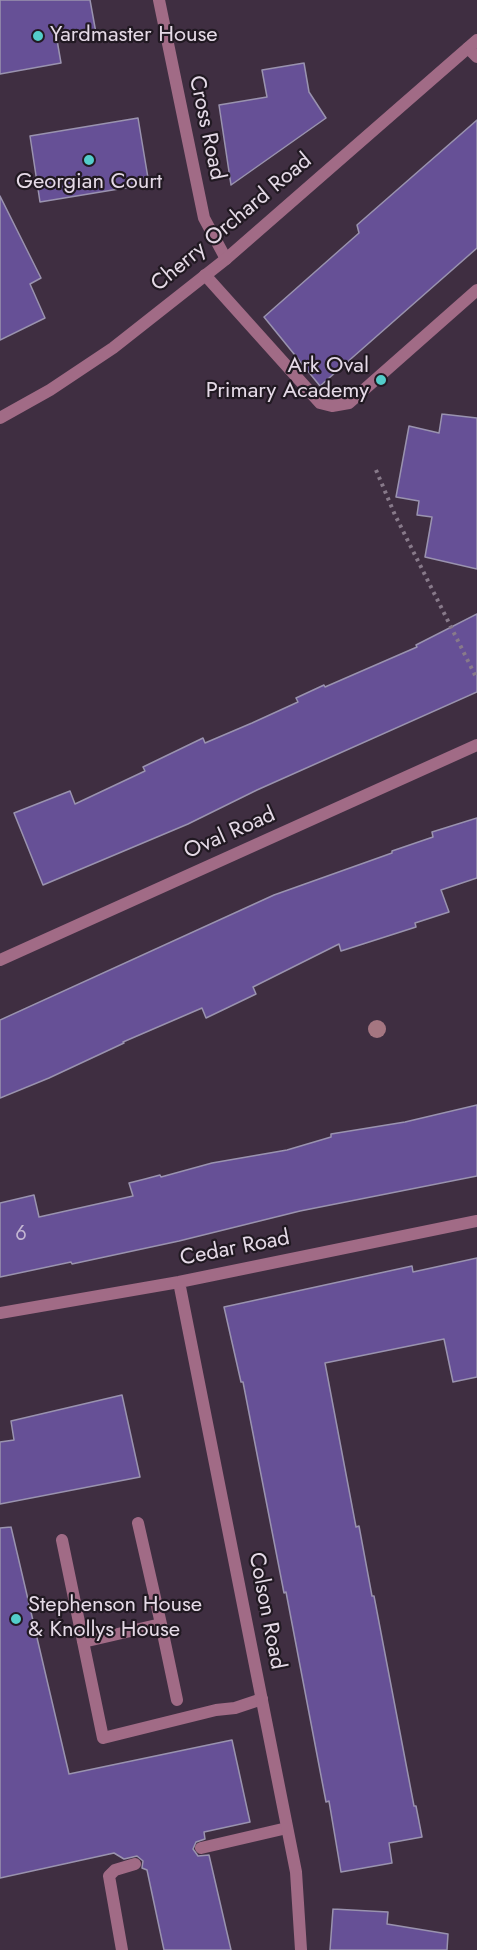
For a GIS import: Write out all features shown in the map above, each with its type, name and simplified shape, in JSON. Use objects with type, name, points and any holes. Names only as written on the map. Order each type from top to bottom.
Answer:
[{"type":"street","name":"Cross Road","points":[[159,0],[204,218],[226,259]]},
{"type":"street","name":"Cherry Orchard Road","points":[[0,418],[50,390],[112,348],[226,259],[474,48]]},
{"type":"street","points":[[205,275],[320,403],[332,406],[349,403],[477,290]]},
{"type":"street","name":"Oval Road","points":[[0,960],[477,745]]},
{"type":"street","name":"Cedar Road","points":[[4,1312],[179,1282],[477,1221]]},
{"type":"street","name":"Colson Road","points":[[179,1282],[296,1872],[301,1950]]},
{"type":"street","points":[[138,1523],[177,1701]]},
{"type":"street","points":[[62,1540],[103,1738],[216,1710],[236,1708],[262,1699]]},
{"type":"street","points":[[83,1642],[161,1624]]},
{"type":"street","points":[[201,1848],[287,1828]]},
{"type":"street","points":[[122,1950],[109,1876],[115,1870],[135,1864]]},
{"type":"path","points":[[376,470],[395,515],[477,679]]},
{"type":"building","name":"Yardmaster House","points":[[0,0],[90,0],[96,33],[57,40],[61,63],[0,74]]},
{"type":"building","points":[[304,63],[309,92],[326,118],[231,185],[219,105],[267,97],[262,70]]},
{"type":"building","name":"Georgian Court","points":[[138,118],[149,184],[40,202],[30,136]]},
{"type":"building","points":[[477,120],[477,248],[320,386],[264,317],[359,233],[357,225]]},
{"type":"building","points":[[0,196],[41,278],[30,284],[45,318],[0,340]]},
{"type":"building","points":[[442,414],[477,418],[477,569],[425,557],[432,517],[417,515],[419,501],[396,497],[409,426],[439,433]]},
{"type":"building","points":[[477,614],[477,692],[257,790],[188,824],[43,885],[14,813],[70,791],[75,804],[145,771],[143,767],[203,738],[205,743],[252,723],[298,702],[296,698],[324,685],[325,687],[417,647],[416,645]]},
{"type":"building","points":[[477,818],[477,878],[441,890],[449,912],[415,923],[416,927],[341,951],[339,944],[253,987],[256,994],[206,1018],[202,1008],[0,1098],[0,1020],[274,895],[433,837],[432,832]]},
{"type":"building","points":[[477,1105],[477,1176],[300,1211],[179,1241],[0,1277],[0,1203],[34,1195],[39,1217],[133,1196],[129,1183],[160,1175],[161,1177],[212,1163],[287,1150],[331,1137],[331,1134],[405,1122]]},
{"type":"building","points":[[477,1258],[477,1377],[453,1382],[444,1339],[325,1363],[356,1527],[359,1526],[372,1596],[374,1596],[422,1837],[389,1843],[392,1863],[341,1872],[329,1801],[326,1802],[243,1382],[241,1382],[224,1307],[412,1266],[413,1272]]},
{"type":"building","points":[[122,1395],[140,1477],[0,1504],[0,1442],[14,1440],[11,1421]]},
{"type":"building","name":"Stephenson House & Knollys House","points":[[11,1527],[69,1774],[232,1740],[250,1822],[204,1832],[205,1839],[196,1842],[193,1849],[198,1856],[209,1855],[231,1950],[164,1950],[147,1870],[142,1868],[143,1861],[137,1856],[124,1859],[114,1853],[0,1878],[0,1528]]},
{"type":"building","points":[[333,1909],[388,1912],[387,1924],[448,1934],[447,1950],[330,1950]]},
{"type":"place","name":"Yardmaster House","points":[[38,36]]},
{"type":"place","name":"Georgian Court","points":[[89,160]]},
{"type":"place","name":"Ark Oval Primary Academy","points":[[381,380]]},
{"type":"place","name":"Stephenson House & Knollys House","points":[[16,1619]]}]
